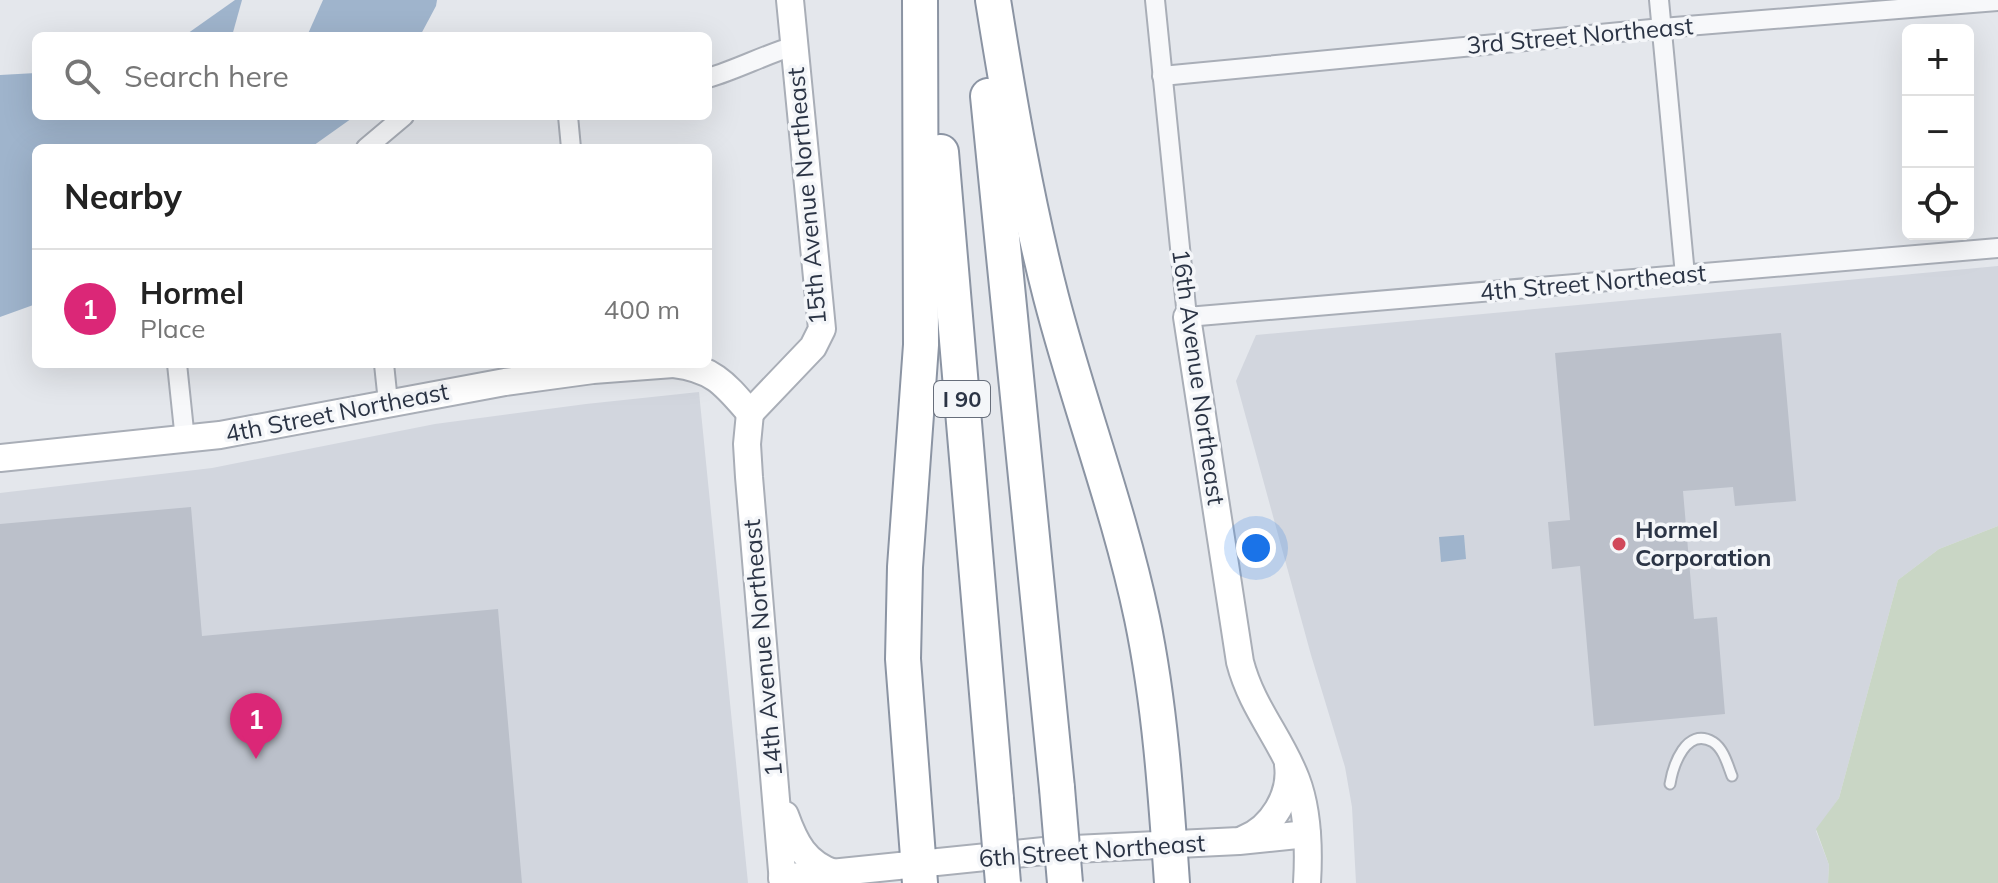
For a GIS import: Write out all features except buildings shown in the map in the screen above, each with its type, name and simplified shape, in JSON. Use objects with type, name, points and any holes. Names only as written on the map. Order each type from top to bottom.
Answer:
[{"type":"highway","points":[[919,874],[905,703],[903,609],[921,345],[920,0]]},
{"type":"highway","name":"I 90","points":[[927,0],[1003,883]]},
{"type":"highway","name":"I 90","points":[[979,0],[1065,883]]},
{"type":"highway","points":[[993,0],[1021,164],[1051,297],[1119,520],[1142,619],[1158,724],[1172,883]]},
{"type":"street","name":"15th Avenue Northeast","points":[[750,413],[813,347],[822,329],[790,0]]},
{"type":"street","name":"16th Avenue Northeast","points":[[1155,0],[1187,317],[1240,662],[1257,709],[1297,781],[1307,834],[1307,883]]},
{"type":"street","points":[[1659,0],[1685,275]]},
{"type":"street","name":"3rd Street Northeast","points":[[1162,76],[1662,28],[1998,1]]},
{"type":"street","points":[[712,77],[763,55],[794,46]]},
{"type":"street","points":[[371,144],[399,120]]},
{"type":"street","points":[[568,120],[571,144]]},
{"type":"street","name":"4th Street Northeast","points":[[1187,317],[1998,248]]},
{"type":"street","points":[[177,368],[185,440]]},
{"type":"street","points":[[384,368],[388,402]]},
{"type":"street","name":"4th Street Northeast","points":[[0,458],[185,440],[312,420],[388,402],[587,368]]},
{"type":"street","name":"4th Street Northeast","points":[[701,368],[725,384],[750,413]]},
{"type":"street","name":"14th Avenue Northeast","points":[[750,413],[747,444],[749,477],[782,881]]},
{"type":"street","points":[[1239,841],[1261,830],[1277,811],[1288,785],[1288,761]]},
{"type":"street","points":[[774,779],[798,846],[814,863],[834,873]]},
{"type":"street","name":"6th Street Northeast","points":[[782,881],[834,873],[919,874],[1091,847],[1239,841],[1307,834]]},
{"type":"lane","points":[[1670,784],[1679,752],[1696,741],[1713,742],[1732,776]]},
{"type":"shaded area","points":[[1998,266],[1998,526],[1939,549],[1898,580],[1839,798],[1816,831],[1829,865],[1828,883],[1356,883],[1352,807],[1345,767],[1236,381],[1256,335]]},
{"type":"shaded area","points":[[699,392],[748,883],[0,883],[0,493],[212,468],[435,424]]},
{"type":"green space","points":[[1998,526],[1998,883],[1828,883],[1829,865],[1816,829],[1839,798],[1898,580],[1939,549]]},
{"type":"water","points":[[235,0],[242,0],[233,32],[190,32]]},
{"type":"water","points":[[323,0],[437,0],[422,32],[309,32]]},
{"type":"water","points":[[32,73],[32,120],[349,120],[316,144],[32,144],[32,305],[0,317],[0,75]]},
{"type":"water","points":[[1464,535],[1466,559],[1441,562],[1439,537]]},
{"type":"place","name":"Hormel Corporation","points":[[1619,544]]},
{"type":"place","name":"Hormel","points":[[256,759]]}]
